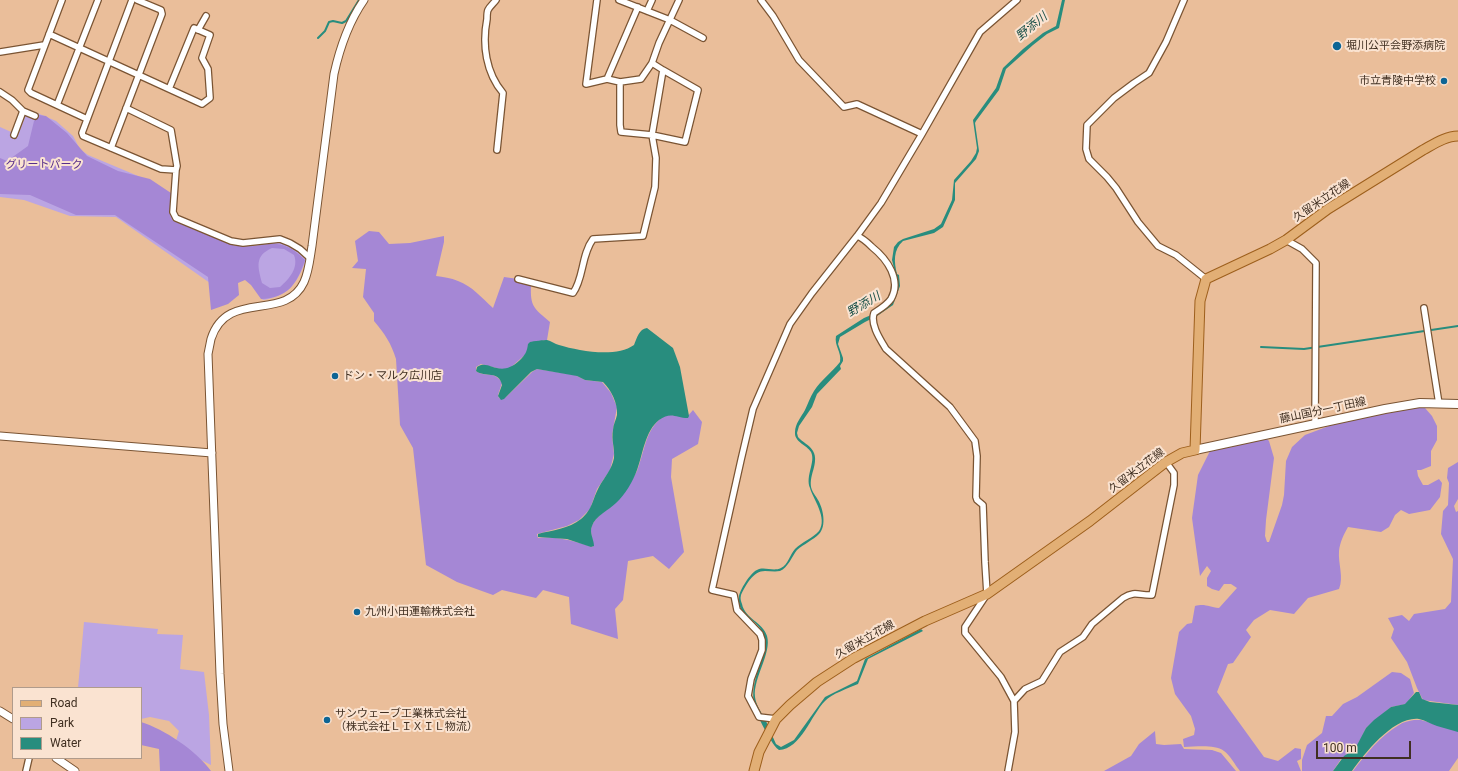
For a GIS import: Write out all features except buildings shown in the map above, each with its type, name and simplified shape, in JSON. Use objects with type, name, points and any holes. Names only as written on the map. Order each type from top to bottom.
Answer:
[{"type":"main road","name":"久留米立花線","points":[[1206,279],[1286,240],[1328,210],[1423,150],[1440,141],[1453,136],[1458,136]]},
{"type":"main road","points":[[1195,450],[1200,301],[1206,279]]},
{"type":"main road","name":"藤山国分一丁田線","points":[[1195,450],[1385,409],[1420,404],[1458,404]]},
{"type":"main road","name":"久留米立花線","points":[[754,771],[760,752],[776,719],[817,682],[854,658],[924,621],[987,594],[1090,521],[1166,462],[1182,453],[1195,450]]},
{"type":"street","points":[[62,0],[28,90],[31,93],[87,120]]},
{"type":"street","points":[[57,105],[98,0]]},
{"type":"street","points":[[132,0],[82,134],[83,136],[161,169],[176,170]]},
{"type":"street","points":[[111,148],[162,14],[161,10],[137,0]]},
{"type":"street","points":[[229,771],[223,724],[220,674],[208,354],[211,338],[218,324],[229,315],[240,309],[270,306],[283,302],[295,293],[304,282],[310,258],[334,74],[347,30],[364,0]]},
{"type":"street","points":[[496,0],[488,9],[485,29],[486,56],[491,73],[503,93],[497,150]]},
{"type":"street","points":[[597,0],[586,84],[607,79],[620,82],[641,79],[652,63],[659,43],[679,0]]},
{"type":"street","points":[[619,0],[670,20],[703,38]]},
{"type":"street","points":[[647,11],[652,0]]},
{"type":"street","points":[[761,0],[773,16],[799,60],[844,107],[857,104],[922,134]]},
{"type":"street","points":[[776,719],[759,717],[748,696],[751,679],[762,650],[762,640],[760,634],[748,624],[737,610],[734,595],[712,590],[753,409],[790,324],[812,292],[857,236],[880,204],[980,32],[1017,0]]},
{"type":"street","points":[[1184,0],[1166,42],[1149,73],[1114,98],[1087,125],[1086,149],[1089,159],[1116,188],[1138,222],[1158,246],[1176,255],[1206,279]]},
{"type":"street","points":[[607,79],[638,7]]},
{"type":"street","points":[[198,30],[206,16]]},
{"type":"street","points":[[48,34],[109,61],[169,89],[202,104],[210,98],[208,70],[202,58],[210,34],[194,28],[169,89]]},
{"type":"street","points":[[0,52],[44,45]]},
{"type":"street","points":[[620,82],[621,132],[652,135],[685,142],[698,90],[652,63]]},
{"type":"street","points":[[518,279],[573,294],[578,287],[588,246],[593,239],[644,236],[655,186],[656,158],[652,135],[663,70]]},
{"type":"street","points":[[0,92],[23,110],[35,116]]},
{"type":"street","points":[[126,108],[171,130],[177,166],[173,212],[176,218],[231,241],[243,243],[263,240],[280,240],[295,246],[310,258]]},
{"type":"street","points":[[14,135],[23,110]]},
{"type":"street","points":[[857,236],[884,258],[894,278],[895,286],[891,299],[884,306],[874,312],[872,318],[879,337],[886,349],[950,407],[974,441],[977,456],[976,497],[977,500],[983,505],[984,562],[987,594],[965,627],[965,633],[1001,677],[1014,701],[1015,732],[1008,771]]},
{"type":"street","points":[[1286,240],[1302,249],[1316,263],[1315,424]]},
{"type":"street","points":[[1424,308],[1439,404]]},
{"type":"street","points":[[0,436],[212,453]]},
{"type":"street","points":[[1014,701],[1025,689],[1042,681],[1060,652],[1083,637],[1092,624],[1128,594],[1133,593],[1152,595],[1174,485],[1174,474],[1166,462]]},
{"type":"street","points":[[0,711],[12,718]]},
{"type":"street","points":[[26,771],[29,759]]},
{"type":"street","points":[[57,759],[75,771]]},
{"type":"green space","name":"グリートパーク","points":[[28,109],[56,121],[73,136],[80,149],[88,155],[150,181],[171,196],[171,215],[174,220],[234,246],[253,246],[271,242],[281,243],[294,248],[306,260],[295,282],[286,292],[263,300],[247,279],[231,280],[227,295],[116,217],[70,216],[24,200],[0,197],[0,127],[18,135]]},
{"type":"green space","name":"グリートパーク","points":[[39,115],[46,116],[67,133],[87,156],[118,171],[150,179],[171,193],[170,215],[173,221],[231,245],[254,246],[277,244],[286,246],[295,251],[305,260],[295,283],[285,293],[270,298],[261,299],[251,285],[245,280],[238,283],[239,295],[228,304],[211,310],[208,277],[115,215],[76,215],[30,195],[0,194],[0,158],[7,161],[28,146],[34,121]],"holes":[[[272,248],[284,249],[294,255],[294,269],[290,277],[280,287],[270,288],[262,283],[259,272],[260,258],[266,251]]]},
{"type":"green space","points":[[369,231],[379,232],[389,244],[410,243],[444,236],[436,276],[453,279],[463,283],[477,293],[493,308],[504,277],[518,279],[531,285],[532,303],[550,322],[547,340],[529,343],[527,353],[509,369],[500,369],[481,364],[476,367],[476,371],[479,373],[493,375],[502,383],[498,395],[499,398],[502,399],[506,397],[537,369],[575,375],[585,380],[602,382],[611,393],[617,407],[612,435],[614,454],[610,470],[597,489],[590,509],[579,520],[567,526],[537,534],[538,538],[565,540],[592,547],[592,526],[599,516],[618,500],[632,480],[637,471],[649,433],[656,423],[660,419],[671,415],[687,417],[693,410],[702,422],[698,444],[672,459],[671,477],[684,552],[669,569],[653,556],[628,561],[623,600],[615,609],[618,639],[571,624],[569,597],[543,590],[536,598],[502,590],[493,595],[457,582],[426,565],[413,448],[400,425],[396,359],[387,339],[374,321],[374,313],[363,297],[366,269],[352,268],[358,261],[355,241]]},
{"type":"green space","points":[[1414,407],[1425,408],[1432,416],[1437,426],[1437,440],[1431,451],[1431,466],[1417,470],[1418,476],[1423,485],[1428,485],[1439,479],[1442,483],[1440,497],[1430,510],[1409,514],[1401,510],[1395,515],[1389,527],[1381,532],[1348,527],[1341,541],[1339,551],[1341,580],[1339,589],[1308,598],[1294,614],[1270,610],[1254,620],[1246,630],[1251,637],[1233,663],[1228,664],[1217,692],[1264,757],[1278,761],[1295,748],[1301,749],[1301,759],[1297,761],[1301,771],[1240,771],[1228,755],[1220,749],[1205,746],[1184,747],[1183,739],[1194,735],[1195,729],[1191,716],[1175,694],[1171,678],[1179,632],[1187,624],[1192,623],[1195,606],[1204,605],[1219,608],[1237,588],[1231,584],[1224,584],[1219,591],[1207,586],[1207,578],[1211,571],[1207,566],[1200,576],[1192,518],[1198,475],[1210,451],[1265,437],[1269,441],[1274,458],[1265,536],[1267,542],[1269,542],[1282,505],[1286,461],[1292,447],[1305,435],[1337,423]]},
{"type":"green space","points":[[1458,462],[1458,499],[1454,506],[1456,512],[1458,511],[1458,705],[1423,700],[1407,662],[1391,638],[1394,629],[1388,618],[1402,615],[1409,621],[1414,614],[1445,609],[1451,602],[1453,559],[1441,534],[1443,511],[1448,505],[1448,468]]},
{"type":"green space","points":[[84,622],[158,629],[157,634],[183,635],[180,669],[204,672],[209,715],[211,765],[174,747],[179,731],[169,721],[150,717],[142,719],[142,687],[78,687]]},
{"type":"green space","points":[[1392,672],[1401,673],[1410,679],[1414,693],[1406,704],[1391,707],[1366,728],[1357,747],[1341,759],[1333,771],[1302,771],[1302,760],[1307,745],[1322,733],[1326,716],[1332,716],[1343,704],[1357,697]]},
{"type":"green space","points":[[1414,720],[1421,720],[1458,731],[1458,758],[1449,771],[1353,771],[1368,752],[1386,734],[1401,724]]},
{"type":"green space","points":[[142,722],[170,735],[205,763],[211,771],[160,771],[159,749],[142,745]]},
{"type":"green space","points":[[1155,731],[1156,744],[1181,744],[1184,749],[1212,750],[1221,753],[1236,771],[1104,771],[1131,756],[1139,744]]},
{"type":"water","points":[[1062,0],[1065,0],[1059,28],[1047,34],[1006,69],[999,90],[976,121],[979,151],[976,159],[955,183],[955,200],[943,227],[934,233],[903,241],[897,248],[895,265],[897,274],[899,275],[900,286],[893,305],[840,337],[838,344],[843,358],[840,366],[841,369],[817,394],[812,407],[799,426],[797,433],[798,437],[810,447],[815,456],[811,485],[812,491],[821,508],[824,522],[823,526],[819,534],[797,550],[788,565],[780,571],[765,571],[757,573],[750,579],[741,595],[741,601],[744,609],[750,617],[762,627],[767,636],[767,650],[757,682],[755,697],[776,744],[781,747],[794,740],[825,697],[857,681],[865,659],[921,629],[923,631],[868,659],[858,684],[828,698],[820,707],[800,738],[787,748],[779,750],[765,730],[756,711],[753,696],[755,680],[765,642],[763,632],[742,611],[739,604],[739,599],[743,586],[755,571],[760,569],[778,569],[783,567],[795,549],[817,533],[821,526],[821,515],[812,492],[809,483],[812,460],[811,452],[795,435],[796,426],[814,391],[840,362],[836,336],[864,318],[876,313],[892,301],[898,284],[892,260],[894,247],[903,239],[934,229],[941,224],[952,200],[954,180],[976,153],[977,148],[973,120],[996,88],[1003,68],[1043,33],[1056,26]]},
{"type":"water","points":[[647,328],[673,348],[680,367],[689,416],[688,418],[670,415],[663,417],[650,430],[637,470],[628,488],[623,496],[613,506],[599,516],[594,522],[591,531],[594,546],[591,547],[567,539],[538,537],[538,534],[571,525],[581,519],[588,512],[599,487],[612,466],[614,458],[613,426],[617,415],[615,401],[609,389],[603,382],[585,380],[577,376],[537,369],[531,372],[504,399],[501,400],[498,396],[502,385],[498,377],[480,373],[476,371],[477,367],[486,365],[500,369],[513,366],[524,355],[530,342],[547,340],[559,345],[587,351],[618,351],[634,345],[640,332]]},
{"type":"water","points":[[1416,692],[1419,692],[1422,699],[1430,702],[1458,705],[1458,732],[1419,719],[1409,720],[1390,729],[1381,737],[1364,755],[1352,771],[1333,771],[1344,756],[1355,749],[1366,728],[1374,720],[1391,707],[1405,704]]},
{"type":"waterway","points":[[318,38],[325,31],[329,22],[333,21],[342,23],[346,21],[359,0]]},
{"type":"waterway","points":[[1261,347],[1304,349],[1458,326]]},
{"type":"place","name":"堀川公平会野添病院","points":[[1337,46]]},
{"type":"place","name":"市立青陵中学校","points":[[1444,81]]},
{"type":"place","name":"ドン・マルク広川店","points":[[335,376]]},
{"type":"place","name":"九州小田運輸株式会社","points":[[357,612]]},
{"type":"place","name":"サンウェーブ工業株式会社 （株式会社ＬＩＸＩＬ物流）","points":[[327,720]]},
{"type":"water label","name":"野添川","points":[[1032,27]]},
{"type":"water label","name":"野添川","points":[[864,305]]}]
